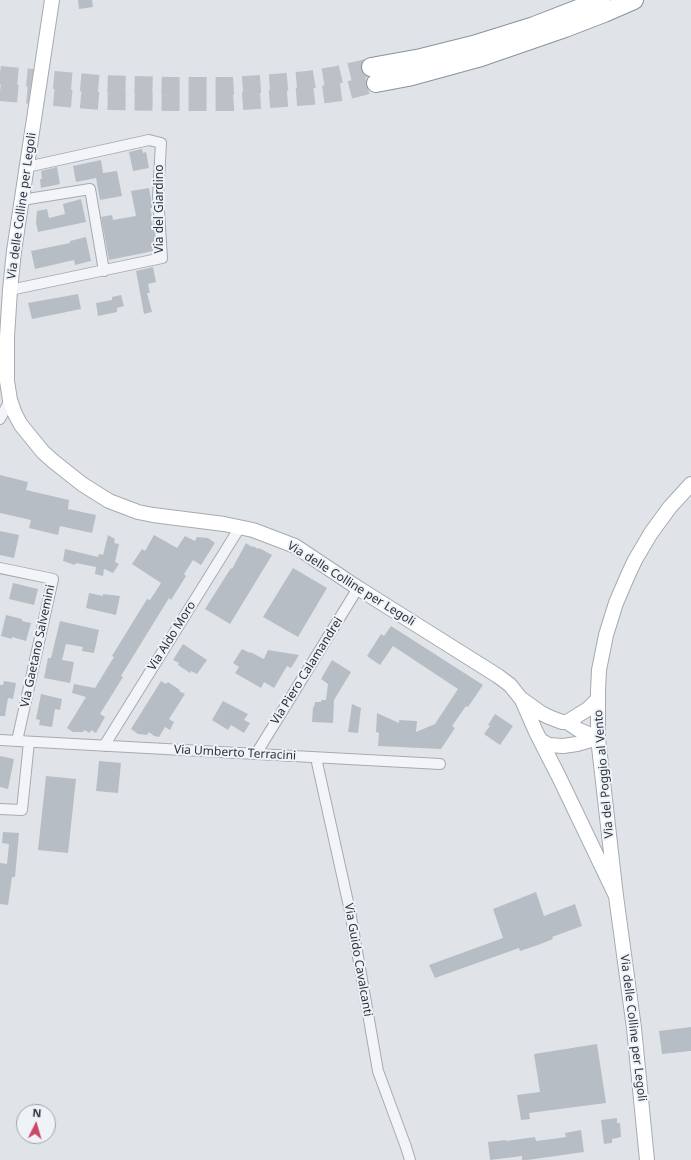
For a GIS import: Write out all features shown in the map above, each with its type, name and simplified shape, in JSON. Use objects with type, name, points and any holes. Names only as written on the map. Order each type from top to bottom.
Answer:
[{"type":"highway","points":[[601,0],[534,26],[473,45],[421,58],[373,75],[408,77],[481,57],[572,26],[634,0]]},
{"type":"street","name":"Via delle Colline per Legoli","points":[[52,0],[14,251],[3,336],[10,400],[15,414],[22,425],[43,452],[82,484],[109,501],[138,512],[153,515],[240,527],[264,533],[295,546],[358,588],[498,676],[510,685],[522,700]]},
{"type":"street","name":"Via del Giardino","points":[[10,290],[162,258],[158,196],[161,143],[149,140],[27,167]]},
{"type":"street","points":[[22,200],[90,189],[104,271]]},
{"type":"street","points":[[0,419],[10,400]]},
{"type":"street","name":"Via del Poggio al Vento","points":[[616,896],[598,738],[597,700],[599,670],[606,635],[614,610],[621,590],[635,560],[651,533],[670,507],[691,484]]},
{"type":"street","name":"Via Aldo Moro","points":[[104,746],[240,527]]},
{"type":"street","name":"Via Gaetano Salvemini","points":[[0,568],[53,579],[17,741]]},
{"type":"street","name":"Via Piero Calamandrei","points":[[256,754],[358,588]]},
{"type":"street","points":[[522,700],[549,717],[562,722],[567,722],[579,730],[598,738]]},
{"type":"street","points":[[522,700],[616,896]]},
{"type":"street","points":[[567,722],[588,709],[597,700]]},
{"type":"street","points":[[540,740],[549,744],[563,746],[598,738]]},
{"type":"street","name":"Via Umberto Terracini","points":[[0,740],[440,764]]},
{"type":"street","points":[[0,809],[22,810],[29,742]]},
{"type":"street","name":"Via Guido Cavalcanti","points":[[316,758],[350,911],[378,1071],[410,1160]]},
{"type":"street","name":"Via delle Colline per Legoli","points":[[616,896],[634,1028],[647,1160]]},
{"type":"building","points":[[78,0],[92,0],[93,7],[79,9]]},
{"type":"building","points":[[142,149],[143,153],[146,152],[149,168],[133,171],[129,152]]},
{"type":"building","points":[[101,160],[103,173],[117,171],[122,196],[100,200],[96,178],[76,182],[73,166]]},
{"type":"building","points":[[57,167],[60,184],[41,188],[41,171]]},
{"type":"building","points":[[149,188],[152,205],[152,208],[150,208],[153,220],[151,220],[154,230],[155,245],[152,245],[153,251],[109,260],[101,217],[112,215],[113,220],[136,216],[131,191]]},
{"type":"building","points":[[81,199],[86,222],[38,232],[36,223],[37,211],[47,209],[49,218],[65,214],[63,204]]},
{"type":"building","points":[[86,237],[91,261],[75,265],[74,260],[35,269],[31,251],[70,243],[70,241]]},
{"type":"building","points":[[153,267],[156,282],[148,284],[150,293],[147,293],[152,312],[144,314],[136,271]]},
{"type":"building","points":[[78,294],[81,309],[32,319],[28,303]]},
{"type":"building","points":[[121,295],[124,306],[117,308],[117,312],[98,316],[96,303],[112,300],[112,297]]},
{"type":"building","points":[[0,475],[28,482],[26,490],[69,500],[68,509],[96,515],[92,533],[60,526],[58,535],[29,528],[31,520],[0,513]]},
{"type":"building","points":[[0,531],[19,535],[14,558],[0,555]]},
{"type":"building","points":[[108,535],[115,539],[114,543],[119,544],[115,562],[119,564],[113,573],[104,569],[103,576],[95,574],[96,567],[76,563],[75,565],[63,561],[65,549],[98,557],[99,554],[103,555]]},
{"type":"building","points":[[154,535],[177,548],[185,536],[195,541],[197,537],[208,538],[215,543],[201,565],[193,560],[184,574],[186,576],[171,600],[169,598],[121,676],[123,677],[100,714],[105,717],[96,733],[91,730],[90,733],[84,730],[83,732],[73,732],[67,728],[86,697],[72,693],[74,684],[95,688],[114,657],[112,656],[147,599],[150,600],[161,583],[132,564],[142,549],[145,551]]},
{"type":"building","points":[[246,543],[272,555],[230,624],[205,609],[231,568],[232,569]]},
{"type":"building","points":[[293,568],[327,588],[298,637],[263,617]]},
{"type":"building","points":[[13,583],[38,589],[34,605],[9,599]]},
{"type":"building","points":[[89,593],[103,596],[103,594],[120,596],[116,615],[86,608]]},
{"type":"building","points":[[6,615],[31,623],[26,641],[1,636]]},
{"type":"building","points":[[60,621],[99,630],[94,653],[82,651],[83,647],[66,644],[62,660],[74,662],[70,683],[44,678],[48,658],[51,658]]},
{"type":"building","points":[[391,626],[483,685],[468,707],[466,706],[452,726],[455,728],[441,749],[378,746],[379,733],[376,732],[377,713],[399,723],[399,720],[417,721],[416,732],[435,724],[458,689],[393,646],[380,665],[367,656],[381,634],[384,636]]},
{"type":"building","points":[[183,644],[207,660],[197,674],[191,671],[190,673],[178,665],[179,663],[173,660]]},
{"type":"building","points":[[242,649],[264,659],[268,650],[299,655],[291,668],[287,666],[274,688],[264,682],[261,688],[235,673],[239,667],[233,663]]},
{"type":"building","points":[[332,660],[351,672],[334,700],[333,723],[312,722],[313,707],[315,702],[326,700],[328,684],[321,679]]},
{"type":"building","points":[[4,681],[16,683],[13,699],[8,698],[5,716],[0,716],[0,685],[3,685]]},
{"type":"building","points":[[161,681],[166,684],[168,682],[185,694],[169,719],[174,722],[170,730],[165,727],[159,737],[154,736],[149,732],[147,735],[138,734],[131,729]]},
{"type":"building","points":[[41,694],[62,699],[60,710],[55,709],[52,727],[39,725],[40,720],[36,719]]},
{"type":"building","points":[[223,701],[248,714],[244,720],[250,723],[244,733],[231,725],[228,730],[212,720]]},
{"type":"building","points":[[352,704],[361,708],[358,733],[348,732]]},
{"type":"building","points":[[495,714],[513,726],[500,745],[484,734],[490,726],[488,725]]},
{"type":"building","points":[[0,756],[14,759],[8,789],[0,787]]},
{"type":"building","points":[[99,761],[121,763],[118,793],[96,791]]},
{"type":"building","points":[[46,776],[76,779],[68,853],[38,850]]},
{"type":"building","points":[[3,832],[19,833],[15,877],[12,877],[8,905],[0,904],[0,863],[7,864],[9,844],[2,843]]},
{"type":"building","points":[[536,892],[544,916],[575,904],[582,926],[552,937],[553,939],[538,945],[520,951],[519,948],[435,978],[429,965],[503,938],[493,909]]},
{"type":"building","points":[[691,1027],[691,1051],[662,1054],[659,1031]]},
{"type":"building","points":[[597,1044],[606,1103],[529,1113],[530,1119],[521,1120],[517,1095],[540,1092],[534,1054]]},
{"type":"building","points":[[617,1118],[617,1123],[620,1123],[621,1137],[612,1139],[612,1143],[604,1144],[601,1120]]},
{"type":"building","points":[[581,1130],[584,1152],[527,1160],[522,1160],[522,1156],[490,1160],[488,1142],[535,1137],[536,1141],[552,1139],[566,1137],[565,1133]]},
{"type":"tunnel","points":[[0,75],[100,84],[230,86],[308,80],[371,67]]},
{"type":"tunnel","points":[[0,92],[100,101],[231,102],[342,92],[376,83]]}]
